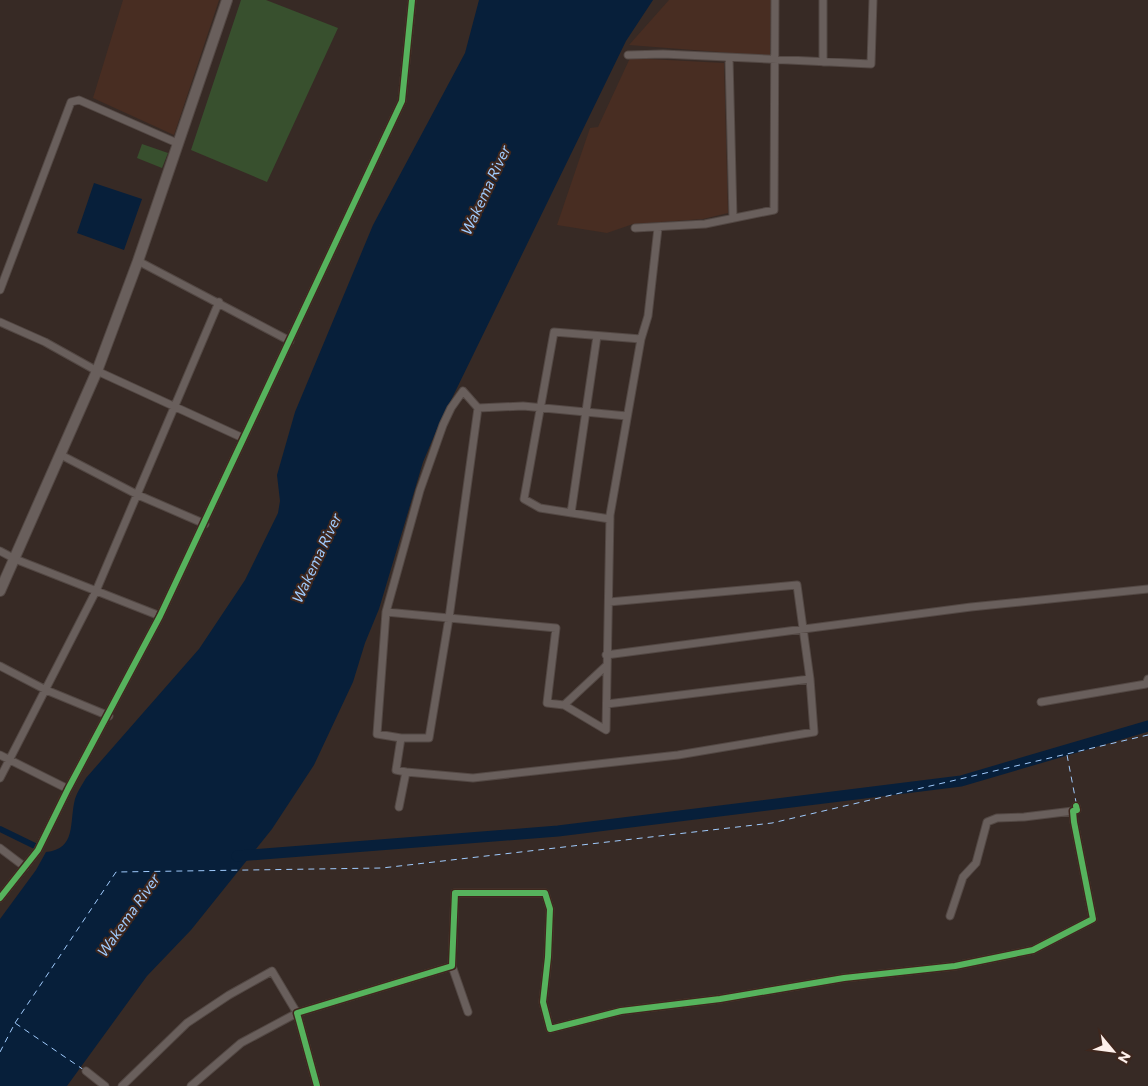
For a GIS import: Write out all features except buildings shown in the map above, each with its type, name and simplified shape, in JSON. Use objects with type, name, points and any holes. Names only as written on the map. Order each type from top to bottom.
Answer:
[{"type":"street","points":[[0,592],[96,371],[138,261],[227,0]]},
{"type":"street","points":[[0,898],[38,850],[68,789],[109,716],[160,616],[205,524],[243,438],[290,342],[402,101],[412,0]]},
{"type":"street","points":[[635,228],[705,224],[774,210],[775,0]]},
{"type":"street","points":[[822,62],[823,0]]},
{"type":"street","points":[[628,55],[663,54],[871,64],[873,0]]},
{"type":"street","points":[[729,58],[734,218]]},
{"type":"street","points":[[0,290],[71,102],[79,100],[177,143]]},
{"type":"street","points":[[386,612],[556,628],[546,703],[564,706],[606,730],[610,519],[641,339],[648,316],[658,228]]},
{"type":"street","points":[[138,261],[219,302],[290,342]]},
{"type":"street","points":[[0,778],[96,591],[219,302]]},
{"type":"street","points":[[0,322],[45,342],[96,371],[175,405],[243,438]]},
{"type":"street","points":[[610,519],[540,508],[524,499],[554,332],[641,339]]},
{"type":"street","points":[[570,512],[597,336]]},
{"type":"street","points":[[478,408],[449,618],[429,738],[401,738],[377,734],[386,612],[420,490],[451,408],[463,391],[478,408],[540,408],[627,416]]},
{"type":"street","points":[[61,455],[138,495],[205,524]]},
{"type":"street","points":[[0,551],[15,559],[160,616]]},
{"type":"street","points":[[401,738],[396,770],[473,778],[678,755],[814,732],[810,679],[797,585],[608,602]]},
{"type":"street","points":[[606,655],[971,607],[1148,589]]},
{"type":"street","points":[[564,706],[608,665]]},
{"type":"street","points":[[0,666],[46,690],[109,716]]},
{"type":"street","points":[[607,704],[810,679]]},
{"type":"street","points":[[1041,702],[1146,684],[1148,679]]},
{"type":"street","points":[[0,754],[68,789]]},
{"type":"street","points":[[399,807],[406,772]]},
{"type":"street","points":[[468,1012],[452,966],[455,893],[545,893],[550,909],[544,1002],[550,1029],[621,1011],[720,999],[844,978],[955,966],[1033,950],[1093,919],[1075,808],[1024,818],[997,818],[987,822],[976,864],[963,877],[950,916]]},
{"type":"street","points":[[0,848],[26,867]]},
{"type":"street","points":[[191,1086],[240,1043],[297,1013],[452,966]]},
{"type":"street","points":[[122,1086],[187,1023],[229,995],[272,971],[297,1013],[317,1086]]},
{"type":"street","points":[[86,1071],[105,1086]]},
{"type":"shaded area","points":[[123,0],[219,0],[174,135],[93,98]]},
{"type":"shaded area","points":[[669,0],[771,0],[770,56],[629,45]]},
{"type":"shaded area","points":[[630,58],[724,63],[728,213],[703,219],[633,224],[607,233],[557,225],[590,128],[598,127]]},
{"type":"green space","points":[[241,0],[266,0],[338,28],[267,182],[191,150]]},
{"type":"green space","points":[[142,144],[168,153],[162,168],[137,158]]},
{"type":"water","name":"Wakema River","points":[[479,0],[653,0],[626,41],[437,429],[423,462],[379,609],[365,643],[353,682],[314,765],[272,829],[191,930],[147,976],[67,1086],[0,1086],[0,919],[36,870],[46,852],[63,846],[67,840],[70,833],[75,799],[86,778],[199,649],[245,580],[278,513],[280,501],[277,475],[295,412],[373,225],[465,53]]},
{"type":"water","points":[[94,183],[142,199],[124,250],[77,233]]},
{"type":"waterway","points":[[237,856],[558,831],[961,781],[1148,726]]},
{"type":"waterway","points":[[0,829],[37,847]]},
{"type":"ferry route","points":[[15,1023],[116,872],[382,868],[772,823],[1148,735]]},
{"type":"ferry route","points":[[1067,755],[1076,802]]},
{"type":"ferry route","points":[[0,1052],[15,1023],[84,1070]]},
{"type":"cycle path","points":[[0,898],[38,850],[68,789],[160,616],[402,101],[412,0]]},
{"type":"cycle path","points":[[317,1086],[297,1013],[452,966],[455,893],[545,893],[550,909],[548,957],[543,1002],[550,1029],[621,1011],[720,999],[844,978],[955,966],[1033,950],[1093,919],[1074,822],[1073,811],[1077,810],[1076,806]]}]
